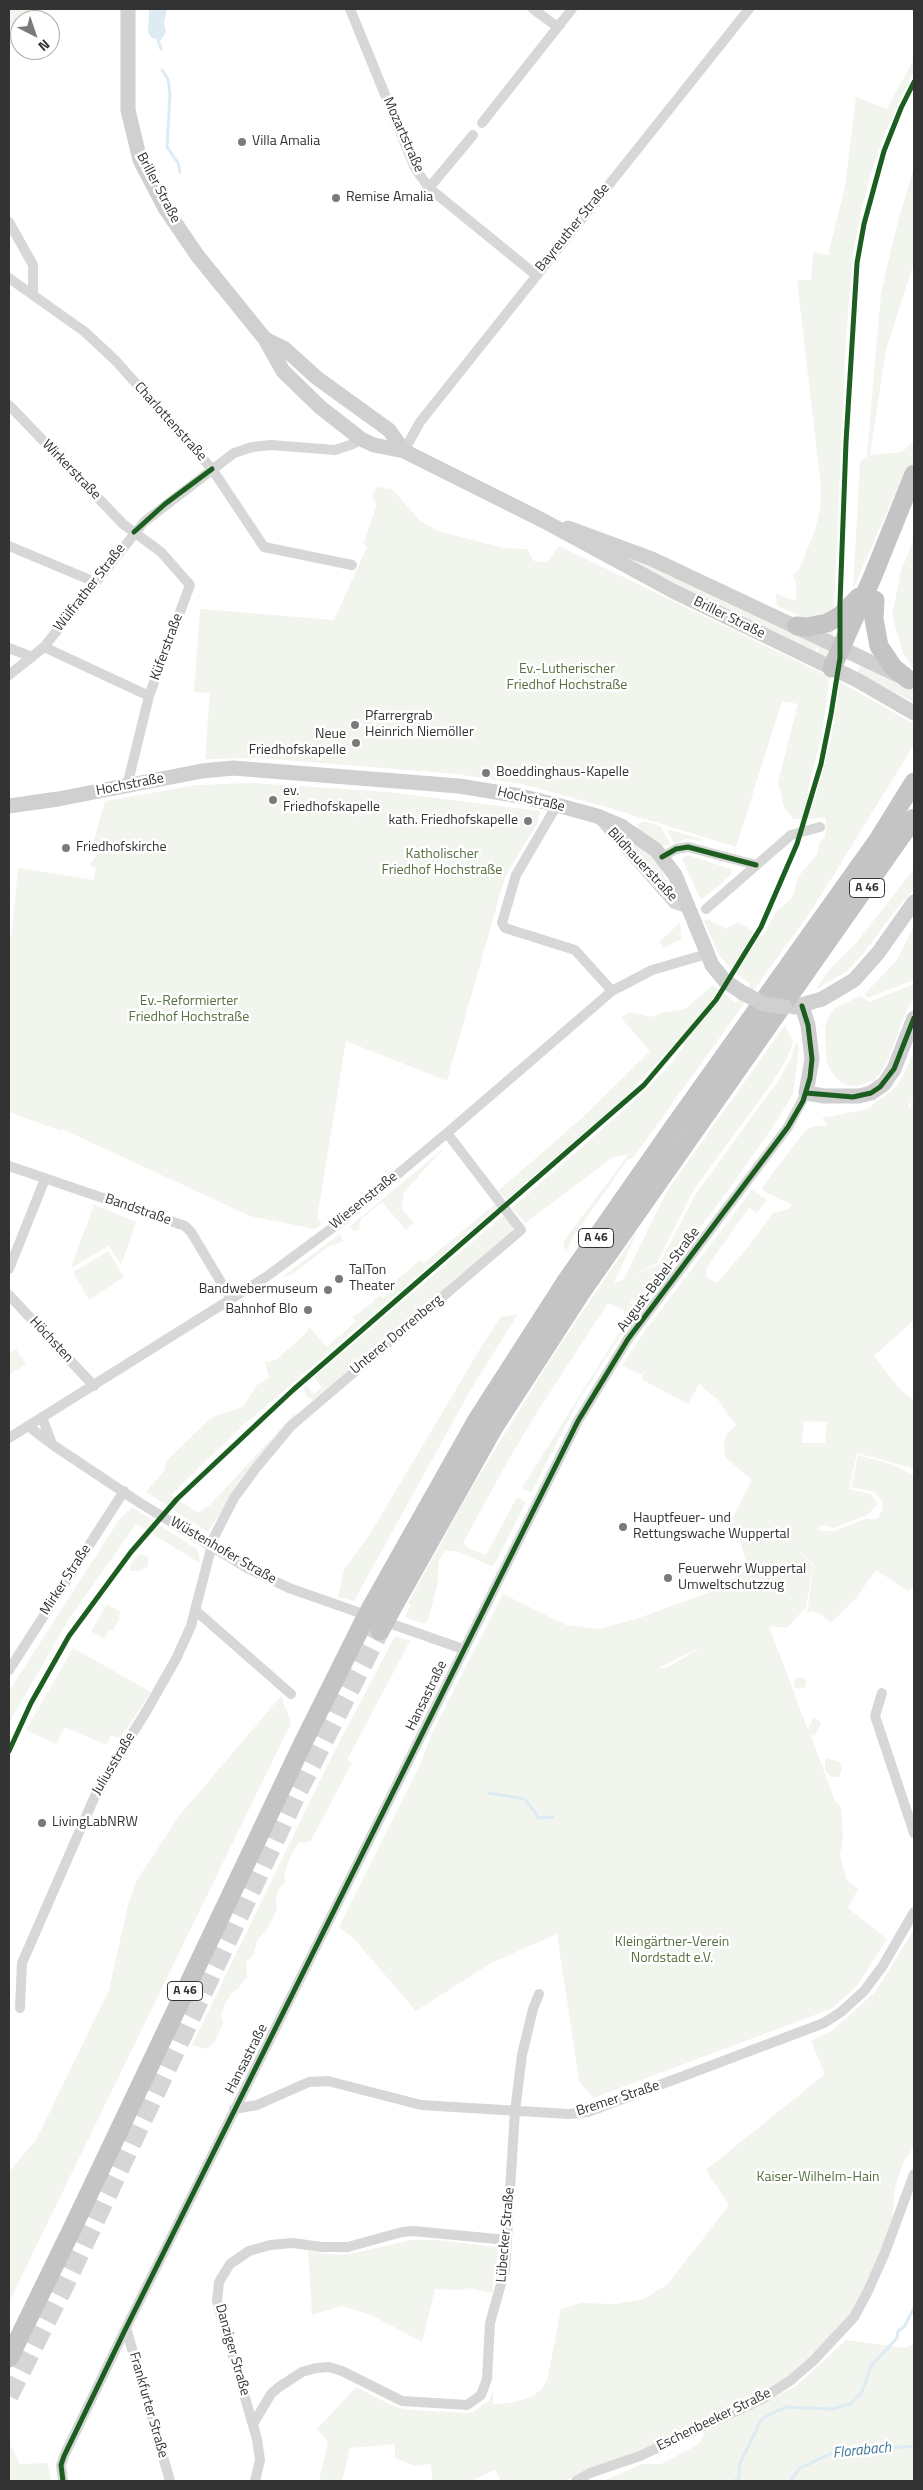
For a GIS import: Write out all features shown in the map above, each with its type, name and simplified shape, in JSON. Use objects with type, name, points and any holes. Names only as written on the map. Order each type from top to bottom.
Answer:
[{"type":"highway","points":[[843,674],[872,578],[914,474]]},
{"type":"highway","points":[[808,629],[835,619],[864,602],[914,502]]},
{"type":"highway","points":[[864,602],[874,619],[880,646],[886,660],[912,681]]},
{"type":"highway","name":"A 46","points":[[371,1628],[372,1606],[436,1491],[532,1334],[623,1198],[873,848],[914,782]]},
{"type":"highway","name":"A 46","points":[[9,2358],[302,1743],[371,1628],[390,1612],[494,1427],[582,1291],[914,818]]},
{"type":"main road","name":"Briller Straße","points":[[128,9],[128,110],[140,160],[165,208],[197,255],[265,339],[283,371],[320,407],[362,439]]},
{"type":"main road","name":"Briller Straße","points":[[265,339],[285,350],[317,378],[388,430],[404,451],[544,521],[673,591],[843,674],[914,713]]},
{"type":"main road","points":[[362,439],[368,434],[379,433],[404,451]]},
{"type":"main road","name":"Briller Straße","points":[[544,521],[582,532],[652,559],[852,649],[912,681]]},
{"type":"main road","name":"Hochstraße","points":[[9,806],[202,771],[252,768],[459,786],[520,796],[557,805],[597,816],[635,834],[662,857],[698,909],[707,954],[716,971],[743,993],[753,999],[773,1006],[802,1006],[822,999],[854,980],[878,953],[914,902]]},
{"type":"main road","name":"August-Bebel-Straße","points":[[802,1006],[808,1026],[812,1059],[806,1093]]},
{"type":"main road","points":[[806,1093],[853,1097],[871,1093],[880,1087],[894,1069],[914,1018]]},
{"type":"street","name":"Mozartstraße","points":[[350,9],[415,168],[429,188],[536,275]]},
{"type":"street","points":[[533,9],[550,22],[560,25]]},
{"type":"street","points":[[482,122],[572,9]]},
{"type":"street","name":"Bayreuther Straße","points":[[404,451],[420,422],[749,9]]},
{"type":"street","points":[[429,188],[473,135]]},
{"type":"street","points":[[9,222],[33,265],[33,294]]},
{"type":"street","name":"Charlottenstraße","points":[[9,278],[85,332],[116,361],[212,468],[264,548],[352,565]]},
{"type":"street","name":"Wirkerstraße","points":[[9,406],[123,524],[134,532]]},
{"type":"street","name":"Wülfrather Straße","points":[[9,675],[44,647],[134,532],[165,504],[234,453],[252,447],[271,445],[335,450],[362,439]]},
{"type":"street","name":"Küferstraße","points":[[127,786],[149,696],[190,585],[161,552],[134,532]]},
{"type":"street","points":[[9,546],[95,582]]},
{"type":"street","points":[[44,647],[149,696]]},
{"type":"street","points":[[9,648],[32,657]]},
{"type":"street","points":[[557,805],[516,875],[502,923],[505,928],[574,950],[612,991]]},
{"type":"street","name":"Bildhauerstraße","points":[[597,816],[674,904],[698,909]]},
{"type":"street","points":[[698,909],[756,865],[791,835],[820,827]]},
{"type":"street","points":[[662,857],[676,849],[688,846],[756,865]]},
{"type":"street","name":"Wiesenstraße","points":[[9,1438],[266,1277],[332,1228],[447,1133],[612,991],[652,970],[707,954]]},
{"type":"street","name":"August-Bebel-Straße","points":[[463,1649],[578,1421],[602,1380],[648,1312],[788,1127],[806,1093]]},
{"type":"street","name":"Unterer Dorrenberg","points":[[212,1547],[220,1521],[234,1498],[256,1468],[292,1426],[342,1381],[522,1230],[517,1221],[447,1133]]},
{"type":"street","name":"Bandstraße","points":[[9,1166],[185,1226],[191,1232],[232,1299]]},
{"type":"street","points":[[9,1269],[45,1178]]},
{"type":"street","name":"Höchsten","points":[[9,1295],[94,1386]]},
{"type":"street","points":[[42,1418],[52,1445]]},
{"type":"street","name":"Wüstenhofer Straße","points":[[28,1426],[52,1445],[247,1568],[289,1588],[463,1649]]},
{"type":"street","name":"Mirker Straße","points":[[9,1670],[124,1491]]},
{"type":"street","name":"Juliusstraße","points":[[20,2008],[22,1963],[98,1789],[160,1690],[191,1626],[212,1547]]},
{"type":"street","points":[[195,1610],[291,1694]]},
{"type":"street","name":"Hansastraße","points":[[63,2481],[61,2465],[64,2456],[463,1649]]},
{"type":"street","points":[[882,1693],[875,1716],[914,1834]]},
{"type":"street","name":"Bremer Straße","points":[[234,2110],[257,2105],[309,2082],[328,2081],[421,2105],[570,2114],[588,2112],[818,2026],[841,2012],[864,1991],[882,1968],[914,1912]]},
{"type":"street","name":"Lübecker Straße","points":[[254,2424],[271,2394],[290,2378],[302,2372],[329,2367],[342,2371],[402,2401],[467,2405],[480,2395],[487,2379],[490,2322],[502,2284],[507,2240],[515,2111],[522,2055],[533,2009],[539,1994]]},
{"type":"street","name":"Eschenbeeker Straße","points":[[576,2481],[590,2473],[640,2456],[762,2399],[791,2380],[814,2360],[854,2317],[867,2293],[884,2256],[914,2174]]},
{"type":"street","name":"Danziger Straße","points":[[254,2424],[217,2301],[219,2282],[230,2264],[248,2251],[270,2245],[292,2243],[322,2247],[348,2247],[402,2232],[413,2231],[507,2240]]},
{"type":"street","name":"Frankfurter Straße","points":[[126,2328],[170,2481]]},
{"type":"street","points":[[254,2424],[260,2460],[255,2481]]},
{"type":"green space","points":[[9,9],[37,9],[10,10],[9,43]]},
{"type":"green space","points":[[914,59],[914,70],[885,133],[871,173],[860,215],[853,253],[846,336],[834,607],[821,615],[834,616],[832,671],[817,671],[818,646],[814,653],[591,541],[672,573],[773,624],[814,617],[803,617],[777,606],[776,594],[796,601],[796,584],[793,574],[799,570],[815,530],[820,510],[821,487],[797,280],[811,280],[813,252],[828,255],[845,187],[856,97],[887,109]]},
{"type":"green space","points":[[914,167],[914,262],[886,350],[870,455],[902,452],[914,441],[914,461],[894,496],[853,589],[860,462],[867,456],[881,293],[896,229]]},
{"type":"green space","name":"Ev.-Lutherischer Friedhof Hochstraße","points":[[377,487],[392,489],[421,522],[441,532],[504,548],[527,549],[534,561],[546,563],[559,546],[830,677],[821,738],[807,793],[816,796],[831,740],[840,682],[914,724],[914,745],[813,908],[633,1158],[628,1159],[572,1239],[566,1253],[563,1242],[629,1154],[613,1157],[525,1223],[512,1208],[630,1105],[667,1068],[685,1045],[678,1040],[623,1099],[506,1200],[498,1191],[582,1118],[650,1051],[621,1018],[629,1012],[652,1017],[660,1013],[685,1009],[713,985],[736,1003],[750,984],[732,970],[719,955],[704,921],[707,919],[726,929],[738,922],[762,937],[776,912],[793,897],[798,877],[818,853],[819,842],[825,837],[826,818],[793,819],[784,807],[778,783],[798,704],[782,701],[736,847],[606,807],[522,784],[457,774],[260,758],[205,759],[210,693],[194,692],[200,609],[334,620],[367,547],[364,543],[377,504],[372,496]]},
{"type":"green space","points":[[914,539],[914,670],[903,653],[892,615],[901,571]]},
{"type":"green space","points":[[861,664],[914,689],[914,702],[857,674]]},
{"type":"green space","name":"Ev.-Reformierter Friedhof Hochstraße","points":[[253,783],[388,792],[540,811],[538,822],[505,877],[447,1081],[346,1041],[317,1218],[322,1224],[315,1229],[250,1216],[62,1129],[61,1131],[9,1112],[9,937],[11,937],[18,868],[94,880],[96,868],[89,866],[96,856],[94,840],[105,801],[197,785]]},
{"type":"green space","points":[[644,821],[661,827],[671,845],[659,846],[639,830],[637,825]]},
{"type":"green space","points":[[667,829],[702,839],[701,841],[686,839],[674,843]]},
{"type":"green space","points":[[617,831],[648,853],[658,864],[675,897],[628,841],[617,834]]},
{"type":"green space","points":[[688,855],[731,869],[732,874],[701,900],[682,859]]},
{"type":"green space","points":[[914,869],[914,889],[894,912],[863,954],[846,972],[815,990],[828,971],[857,942]]},
{"type":"green space","points":[[680,923],[681,939],[663,948],[659,942]]},
{"type":"green space","points":[[914,926],[914,980],[868,998],[865,994],[897,960]]},
{"type":"green space","points":[[914,984],[914,997],[902,1021],[887,1063],[876,1079],[857,1086],[845,1085],[836,1078],[828,1066],[825,1027],[829,1016],[836,1007],[861,996],[869,1002]]},
{"type":"green space","points":[[785,1025],[793,1042],[787,1058],[774,1080],[693,1191],[657,1263],[631,1276],[659,1264],[697,1192],[778,1081],[791,1058],[796,1042],[799,1048],[793,1094],[735,1181],[641,1305],[633,1299],[630,1302],[638,1309],[578,1401],[531,1493],[522,1488],[629,1317],[623,1313],[624,1310],[608,1303],[539,1409],[510,1457],[463,1543],[470,1549],[486,1555],[517,1497],[526,1502],[493,1567],[457,1551],[445,1551],[439,1560],[437,1586],[428,1620],[424,1624],[405,1617],[411,1605],[408,1603],[472,1487],[552,1357],[638,1230],[614,1283],[624,1279],[667,1191]]},
{"type":"green space","name":"Kleingärtner-Verein Nordstadt e.V.","points":[[914,1051],[914,1095],[908,1106],[911,1109],[910,1104],[914,1097],[914,1320],[874,1356],[898,1387],[914,1401],[914,1470],[857,1453],[849,1489],[870,1494],[878,1504],[867,1515],[834,1528],[824,1525],[817,1528],[823,1531],[835,1531],[865,1519],[877,1519],[882,1511],[883,1502],[875,1492],[851,1487],[858,1455],[894,1465],[913,1475],[914,1587],[908,1591],[876,1570],[856,1598],[831,1623],[820,1614],[812,1611],[807,1613],[814,1565],[797,1549],[813,1566],[806,1607],[787,1628],[769,1626],[808,1730],[813,1718],[817,1719],[821,1724],[815,1735],[811,1736],[835,1801],[841,1807],[843,1838],[840,1855],[846,1879],[858,1889],[848,1908],[887,1939],[856,1987],[831,2009],[593,2098],[579,2081],[557,1934],[491,1963],[416,2011],[357,1942],[339,1927],[418,1769],[434,1729],[503,1594],[566,1625],[599,1629],[636,1619],[713,1591],[748,1569],[737,1530],[728,1527],[752,1480],[725,1457],[724,1443],[727,1434],[736,1425],[718,1400],[699,1384],[688,1404],[641,1379],[651,1359],[642,1375],[622,1365],[645,1331],[752,1190],[767,1200],[757,1213],[749,1208],[706,1268],[707,1277],[717,1283],[749,1246],[773,1213],[789,1209],[791,1204],[765,1192],[762,1187],[805,1131],[811,1127],[828,1125],[822,1118],[868,1109],[895,1088],[903,1076]],"holes":[[[804,1421],[827,1422],[825,1443],[802,1443]],[[704,1646],[668,1667],[658,1669],[658,1668]]]},
{"type":"green space","points":[[444,1148],[404,1192],[402,1209],[414,1223],[406,1230],[382,1202],[361,1219],[359,1229],[353,1230],[350,1226]]},
{"type":"green space","points":[[94,1204],[136,1222],[121,1265],[109,1246],[71,1268]]},
{"type":"green space","points":[[495,1204],[498,1207],[236,1432],[171,1495],[198,1513],[211,1504],[294,1414],[296,1417],[227,1503],[208,1532],[146,1492],[165,1470],[166,1461],[212,1417],[243,1407],[257,1385],[269,1377],[265,1362],[276,1360],[306,1333],[309,1327],[327,1347],[356,1321],[352,1317],[375,1301],[379,1295],[383,1298],[389,1293],[386,1289],[420,1260],[424,1263]]},
{"type":"green space","points":[[505,1214],[513,1225],[512,1233],[313,1400],[305,1396],[304,1387],[306,1385],[314,1394],[322,1387],[314,1377]]},
{"type":"green space","points":[[340,1234],[343,1241],[329,1246],[291,1275],[282,1277]]},
{"type":"green space","points":[[108,1251],[124,1277],[89,1300],[73,1272]]},
{"type":"green space","points":[[518,1314],[471,1389],[354,1601],[338,1597],[344,1570],[370,1534],[483,1344],[501,1317]]},
{"type":"green space","points":[[16,1349],[26,1364],[9,1375],[9,1353]]},
{"type":"green space","points":[[132,1507],[195,1548],[199,1553],[200,1563],[136,1524],[69,1619],[9,1723],[9,1691],[119,1520]]},
{"type":"green space","points":[[139,1554],[148,1556],[148,1566],[139,1571],[130,1571],[131,1563]]},
{"type":"green space","points":[[107,1604],[121,1612],[113,1631],[109,1629],[104,1639],[91,1631]]},
{"type":"green space","points":[[395,1636],[410,1641],[347,1760],[352,1763],[310,1842],[299,1842],[291,1855],[284,1875],[286,1881],[279,1889],[276,1898],[277,1908],[266,1931],[257,1940],[253,1956],[246,1962],[247,1977],[238,1989],[232,1992],[225,2004],[221,2015],[223,2023],[215,2042],[207,2049],[192,2045],[329,1762]]},
{"type":"green space","points":[[73,1648],[151,1692],[120,1739],[111,1735],[106,1745],[65,1727],[56,1744],[26,1730]]},
{"type":"green space","points":[[798,1677],[802,1677],[806,1683],[802,1689],[798,1689],[794,1685],[794,1681]]},
{"type":"green space","points":[[281,1696],[291,1723],[9,2302],[9,2172],[36,2140],[109,1990],[128,1905],[137,1880],[179,1816]]},
{"type":"green space","points":[[828,1758],[840,1762],[842,1771],[838,1777],[831,1777],[825,1770],[825,1760]]},
{"type":"green space","name":"Kaiser-Wilhelm-Hain","points":[[914,1930],[914,2146],[904,2161],[895,2187],[892,2221],[885,2243],[855,2306],[835,2334],[806,2362],[780,2384],[755,2399],[641,2452],[589,2469],[565,2481],[501,2481],[495,2470],[471,2481],[432,2481],[431,2464],[415,2466],[395,2458],[395,2444],[350,2448],[342,2481],[319,2481],[328,2442],[317,2429],[356,2387],[403,2409],[427,2411],[471,2413],[489,2401],[493,2390],[493,2404],[510,2403],[531,2397],[541,2390],[547,2381],[561,2309],[581,2303],[616,2304],[644,2299],[668,2284],[729,2205],[706,2170],[825,2074],[811,2041],[833,2030],[875,1992]]},
{"type":"green space","points":[[411,2240],[438,2240],[496,2247],[498,2251],[492,2293],[468,2288],[459,2290],[435,2289],[422,2342],[369,2314],[342,2306],[312,2315],[308,2251],[337,2255],[350,2254]]},
{"type":"green space","points":[[846,2340],[905,2348],[914,2343],[914,2481],[603,2481],[642,2464],[661,2464],[699,2444],[705,2432],[796,2386]]},
{"type":"green space","points":[[9,2446],[14,2450],[19,2464],[47,2463],[52,2481],[9,2481]]},
{"type":"shaded area","points":[[149,9],[167,9],[164,23],[166,32],[161,40],[152,38],[148,32]]},
{"type":"waterway","points":[[158,40],[161,49]]},
{"type":"waterway","points":[[162,70],[168,79],[170,94],[167,147],[178,163],[180,172]]},
{"type":"waterway","points":[[489,1793],[525,1799],[539,1818],[553,1817]]},
{"type":"waterway","points":[[734,2481],[739,2479],[739,2466],[761,2420],[787,2407],[833,2409],[850,2404],[862,2392],[871,2366],[897,2338],[898,2331],[904,2327],[914,2308]]},
{"type":"waterway","name":"Florabach","points":[[790,2481],[800,2468],[832,2453],[914,2446]]},
{"type":"tunnel","points":[[9,2396],[65,2285],[297,1794],[380,1631]]},
{"type":"cycle path","points":[[9,1751],[31,1703],[69,1636],[131,1552],[177,1499],[293,1390],[644,1085],[716,1000],[761,927],[797,844],[821,764],[831,714],[840,658],[840,603],[846,442],[857,263],[864,224],[884,151],[901,108],[914,82]]},
{"type":"cycle path","points":[[134,532],[165,504],[212,469]]},
{"type":"cycle path","points":[[662,857],[676,849],[688,847],[756,865]]},
{"type":"cycle path","points":[[63,2481],[61,2465],[64,2456],[126,2328],[578,1421],[628,1339],[788,1127],[803,1101],[810,1078],[812,1059],[808,1025],[802,1006]]},
{"type":"cycle path","points":[[806,1093],[853,1097],[871,1093],[880,1087],[894,1069],[914,1018]]},
{"type":"place","name":"Villa Amalia","points":[[242,142]]},
{"type":"place","name":"Remise Amalia","points":[[336,198]]},
{"type":"place","name":"Pfarrergrab Heinrich Niemöller","points":[[355,725]]},
{"type":"place","name":"Neue Friedhofskapelle","points":[[356,743]]},
{"type":"place","name":"Boeddinghaus-Kapelle","points":[[486,773]]},
{"type":"place","name":"ev. Friedhofskapelle","points":[[273,800]]},
{"type":"place","name":"kath. Friedhofskapelle","points":[[528,821]]},
{"type":"place","name":"Friedhofskirche","points":[[66,848]]},
{"type":"place","name":"TalTon Theater","points":[[339,1279]]},
{"type":"place","name":"Bandwebermuseum","points":[[328,1290]]},
{"type":"place","name":"Bahnhof Blo","points":[[308,1310]]},
{"type":"place","name":"Hauptfeuer- und Rettungswache Wuppertal","points":[[623,1527]]},
{"type":"place","name":"Feuerwehr Wuppertal Umweltschutzzug","points":[[668,1578]]},
{"type":"place","name":"LivingLabNRW","points":[[42,1823]]},
{"type":"park label","name":"Katholischer Friedhof Hochstraße","points":[[442,864]]}]
